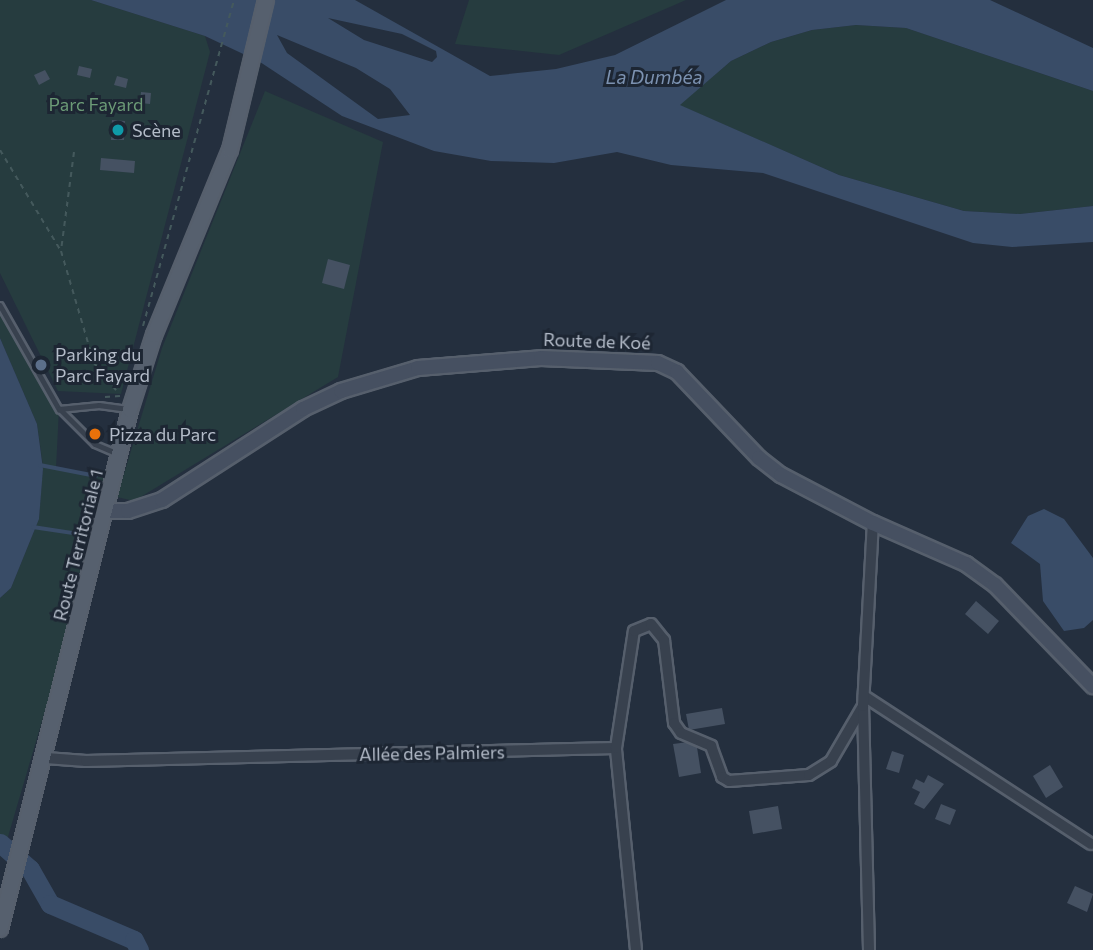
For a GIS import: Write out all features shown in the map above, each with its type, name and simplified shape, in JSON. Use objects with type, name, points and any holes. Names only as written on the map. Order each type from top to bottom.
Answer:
[{"type":"main road","name":"Route Territoriale 1","points":[[0,929],[46,758],[130,410],[154,335],[216,192],[252,63],[266,0]]},
{"type":"street","name":"Route de Koé","points":[[106,511],[128,511],[162,500],[303,409],[378,379],[444,363],[618,358],[658,363],[677,372],[759,458],[817,496],[966,564],[995,585],[1093,686]]},
{"type":"street","points":[[869,950],[863,701],[873,523]]},
{"type":"street","points":[[636,950],[616,748],[629,640],[642,624],[650,624],[664,640],[674,723],[681,733],[711,746],[722,777],[729,781],[809,775],[831,761],[863,701]]},
{"type":"street","points":[[863,701],[1091,844]]},
{"type":"street","name":"Allée des Palmiers","points":[[46,758],[86,761],[616,748]]},
{"type":"lane","points":[[0,305],[59,409],[95,444],[120,454]]},
{"type":"lane","points":[[59,409],[91,406],[130,410]]},
{"type":"path","points":[[141,335],[234,0]]},
{"type":"path","points":[[0,150],[61,251],[94,363],[116,390]]},
{"type":"path","points":[[61,251],[74,152]]},
{"type":"path","points":[[91,406],[95,397],[124,394]]},
{"type":"green space","name":"Parc Fayard","points":[[0,0],[91,0],[205,36],[210,52],[121,394],[58,391],[0,273]]},
{"type":"green space","points":[[469,0],[686,0],[559,55],[455,44]]},
{"type":"green space","points":[[856,25],[906,28],[1093,91],[1093,206],[1020,214],[964,211],[839,175],[679,105],[731,61],[771,42],[812,30]]},
{"type":"green space","points":[[265,91],[383,142],[338,377],[134,501],[117,497],[162,348]]},
{"type":"green space","points":[[0,305],[59,409],[56,468],[107,476],[74,612],[5,847],[0,843],[0,598],[11,588],[39,519],[43,466],[37,424],[0,338]]},
{"type":"water","name":"La Dumbéa","points":[[91,0],[355,0],[490,76],[556,69],[615,55],[726,0],[990,0],[1093,48],[1093,91],[906,28],[856,25],[812,30],[771,42],[731,61],[680,105],[839,175],[964,211],[1020,214],[1093,206],[1093,242],[1012,247],[973,243],[763,173],[671,165],[617,152],[554,163],[491,161],[434,151],[342,116],[260,62],[205,36]],"holes":[[[328,18],[402,34],[436,51],[437,57],[432,62],[364,40]],[[277,35],[356,68],[390,89],[410,115],[378,119],[287,53]]]},
{"type":"water","points":[[0,338],[37,424],[43,469],[39,519],[11,588],[0,598]]},
{"type":"water","points":[[1044,509],[1064,519],[1093,558],[1093,620],[1084,628],[1064,631],[1043,601],[1040,564],[1011,543],[1028,516]]},
{"type":"building","points":[[79,66],[92,69],[90,78],[77,75]]},
{"type":"building","points":[[45,70],[50,79],[39,85],[34,75]]},
{"type":"building","points":[[117,76],[128,79],[126,88],[114,85]]},
{"type":"building","points":[[141,92],[151,93],[150,104],[140,103]]},
{"type":"building","name":"Scène","points":[[112,120],[125,121],[124,140],[111,140]]},
{"type":"building","points":[[101,158],[135,161],[134,173],[100,170]]},
{"type":"building","points":[[328,259],[350,265],[344,289],[322,283]]},
{"type":"building","points":[[976,601],[999,621],[988,634],[965,614]]},
{"type":"building","points":[[722,708],[725,724],[689,730],[686,714]]},
{"type":"building","points":[[696,741],[701,773],[679,777],[673,744]]},
{"type":"building","points":[[892,751],[904,755],[899,773],[886,769]]},
{"type":"building","points":[[1050,765],[1063,787],[1046,798],[1033,776]]},
{"type":"building","points":[[928,775],[944,784],[924,809],[914,804],[920,792],[912,788],[916,779],[924,783]]},
{"type":"building","points":[[941,804],[956,810],[950,825],[935,819]]},
{"type":"building","points":[[778,806],[782,829],[753,834],[749,811]]},
{"type":"building","points":[[1075,886],[1093,894],[1087,912],[1067,903]]},
{"type":"waterway","points":[[40,465],[96,476]]},
{"type":"waterway","points":[[33,527],[86,535]]},
{"type":"waterway","points":[[0,843],[30,869],[50,904],[134,940],[139,950]]},
{"type":"place","name":"Scène","points":[[118,130]]},
{"type":"place","name":"Parking du Parc Fayard","points":[[41,365]]},
{"type":"place","name":"Pizza du Parc","points":[[95,434]]}]
